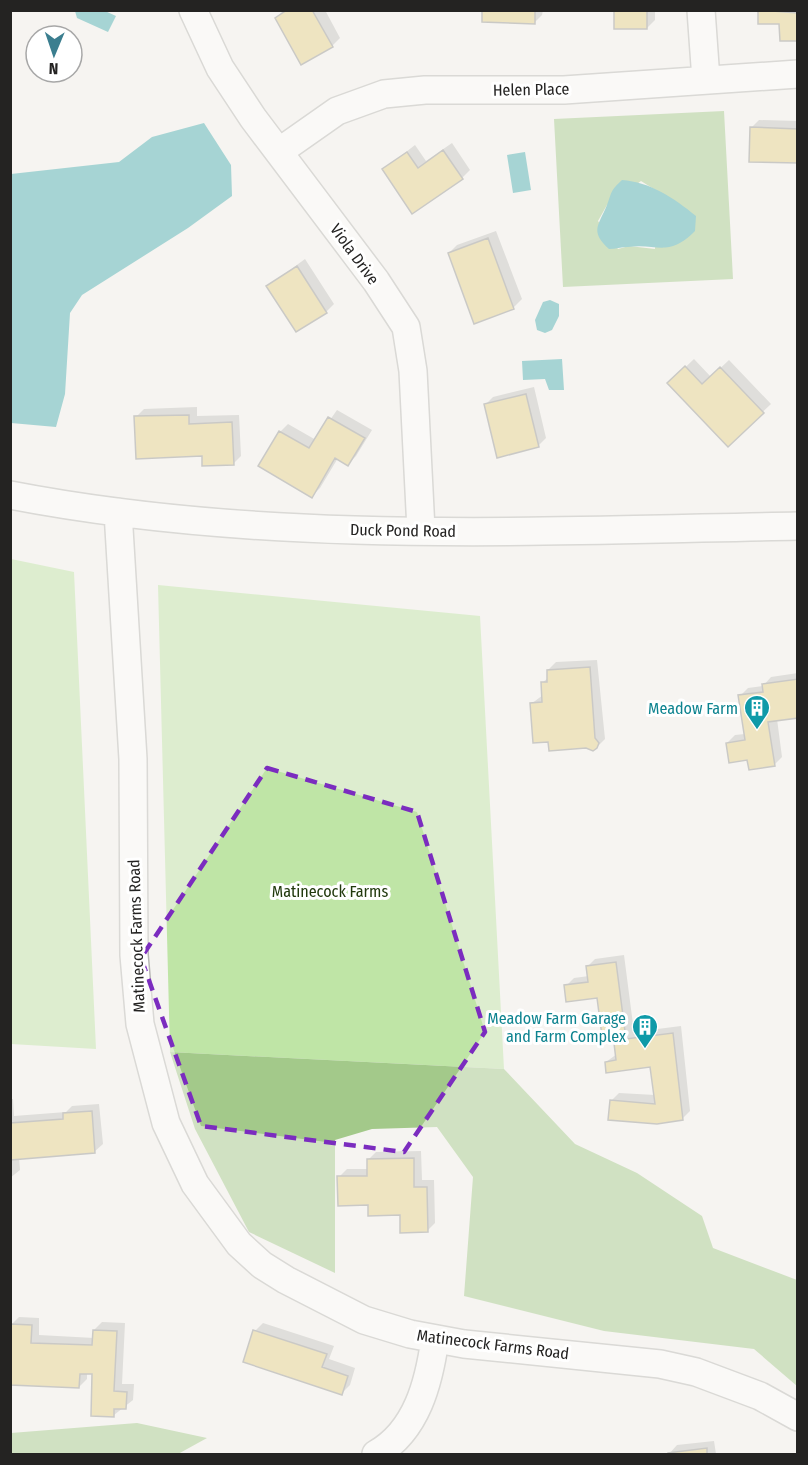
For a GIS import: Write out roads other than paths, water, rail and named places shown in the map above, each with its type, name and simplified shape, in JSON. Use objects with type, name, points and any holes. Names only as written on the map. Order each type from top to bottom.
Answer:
[{"type":"street","name":"Viola Drive","points":[[193,10],[220,68],[253,118],[376,281],[406,327],[413,371],[421,530]]},
{"type":"street","points":[[701,10],[705,80]]},
{"type":"street","name":"Helen Place","points":[[280,151],[337,111],[384,94],[426,90],[564,90],[798,74]]},
{"type":"street","name":"Duck Pond Road","points":[[10,495],[118,512],[271,528],[421,530],[798,526]]},
{"type":"street","name":"Matinecock Farms Road","points":[[118,512],[133,759],[136,978],[140,1024],[166,1123],[195,1184],[239,1244],[262,1265],[286,1280],[364,1320],[435,1339],[660,1364],[696,1372],[760,1396],[798,1417]]},
{"type":"street","points":[[376,1455],[402,1432],[418,1407],[430,1375],[435,1339]]},
{"type":"water","points":[[75,11],[105,11],[116,16],[108,32],[77,18]]},
{"type":"water","points":[[204,123],[231,165],[232,196],[188,228],[82,295],[70,313],[65,394],[56,427],[11,423],[11,174],[119,162],[152,137]]},
{"type":"water","points":[[525,152],[531,190],[513,193],[507,155]]},
{"type":"water","points":[[622,180],[652,188],[679,203],[696,216],[695,231],[686,239],[670,247],[638,246],[609,249],[597,232],[612,192]]},
{"type":"water","points":[[550,300],[559,304],[559,316],[552,330],[545,333],[537,330],[535,320],[543,302]]},
{"type":"water","points":[[562,359],[564,390],[549,390],[545,379],[523,380],[522,361]]},
{"type":"place","name":"Meadow Farm","points":[[757,731]]},
{"type":"place","name":"Meadow Farm Garage and Farm Complex","points":[[645,1050]]},
{"type":"park label","name":"Matinecock Farms","points":[[330,891]]}]
